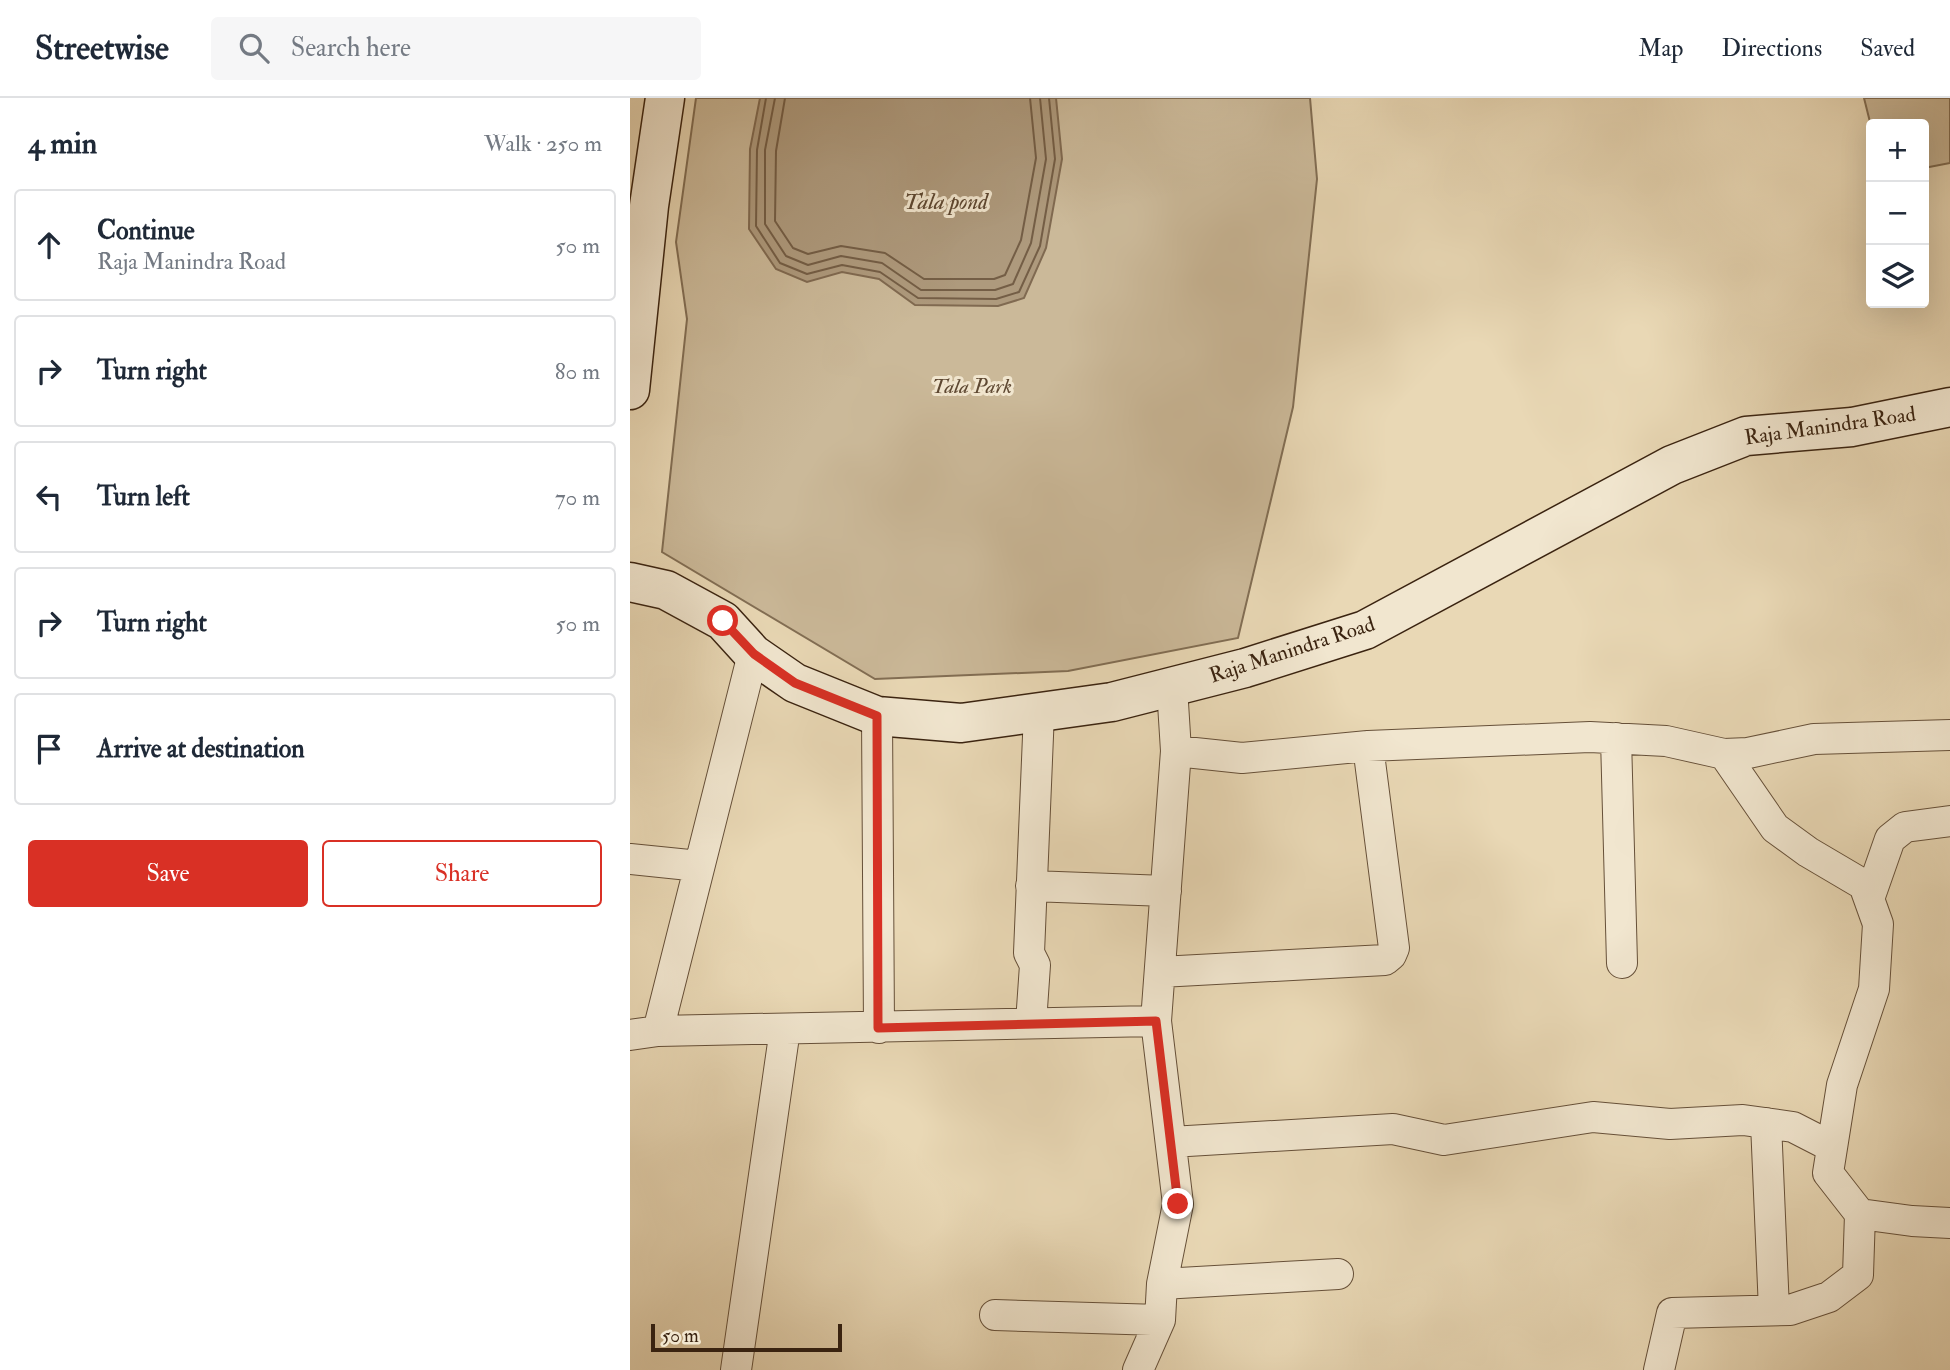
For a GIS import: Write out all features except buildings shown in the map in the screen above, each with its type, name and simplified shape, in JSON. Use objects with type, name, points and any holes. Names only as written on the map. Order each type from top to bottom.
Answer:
[{"type":"street","points":[[630,190],[640,98]]},
{"type":"street","points":[[630,390],[649,206],[665,98]]},
{"type":"street","name":"Raja Manindra Road","points":[[630,582],[666,590],[723,621],[754,654],[795,683],[877,716],[961,723],[1112,702],[1245,668],[1365,630],[1672,466],[1746,436],[1852,427],[1950,407]]},
{"type":"street","points":[[754,654],[699,866],[644,1033],[1156,1021]]},
{"type":"street","points":[[1138,1370],[1160,1320],[1162,1284],[1178,1204],[1156,1021],[1176,751],[1172,687]]},
{"type":"street","points":[[1031,1023],[1035,965],[1029,953],[1039,712]]},
{"type":"street","points":[[877,716],[878,1028]]},
{"type":"street","points":[[1176,751],[1242,758],[1368,746],[1590,737],[1665,741],[1724,754],[1748,753],[1814,739],[1950,735]]},
{"type":"street","points":[[1616,738],[1622,963]]},
{"type":"street","points":[[1160,971],[1385,960],[1391,955],[1394,948],[1368,746]]},
{"type":"street","points":[[1659,1370],[1672,1312],[1790,1310],[1829,1297],[1858,1275],[1860,1214],[1828,1173],[1842,1085],[1874,989],[1878,924],[1864,885],[1808,852],[1775,828],[1724,754]]},
{"type":"street","points":[[1869,899],[1890,839],[1905,827],[1950,821]]},
{"type":"street","points":[[630,859],[699,866]]},
{"type":"street","points":[[1031,886],[1166,891]]},
{"type":"street","points":[[736,1370],[785,1029]]},
{"type":"street","points":[[1171,1142],[1393,1129],[1444,1140],[1592,1117],[1670,1124],[1743,1120],[1793,1127],[1832,1147]]},
{"type":"street","points":[[1766,1123],[1774,1310]]},
{"type":"street","points":[[1860,1214],[1950,1223]]},
{"type":"street","points":[[1162,1284],[1338,1274]]},
{"type":"street","points":[[995,1315],[1160,1320]]},
{"type":"green space","name":"Tala Park","points":[[696,98],[1310,98],[1317,179],[1293,407],[1238,638],[1068,671],[875,679],[662,552],[687,319],[676,242]]},
{"type":"green space","points":[[1864,98],[1950,98],[1950,163],[1929,167],[1929,119],[1869,119]]},
{"type":"water","name":"Tala pond","points":[[760,98],[1056,98],[1062,159],[1046,248],[1024,298],[998,306],[915,305],[879,279],[842,272],[807,282],[776,269],[749,229],[750,149]]},
{"type":"route","points":[[723,621],[754,654],[795,683],[877,716],[878,1028],[1156,1021],[1178,1204]]}]
